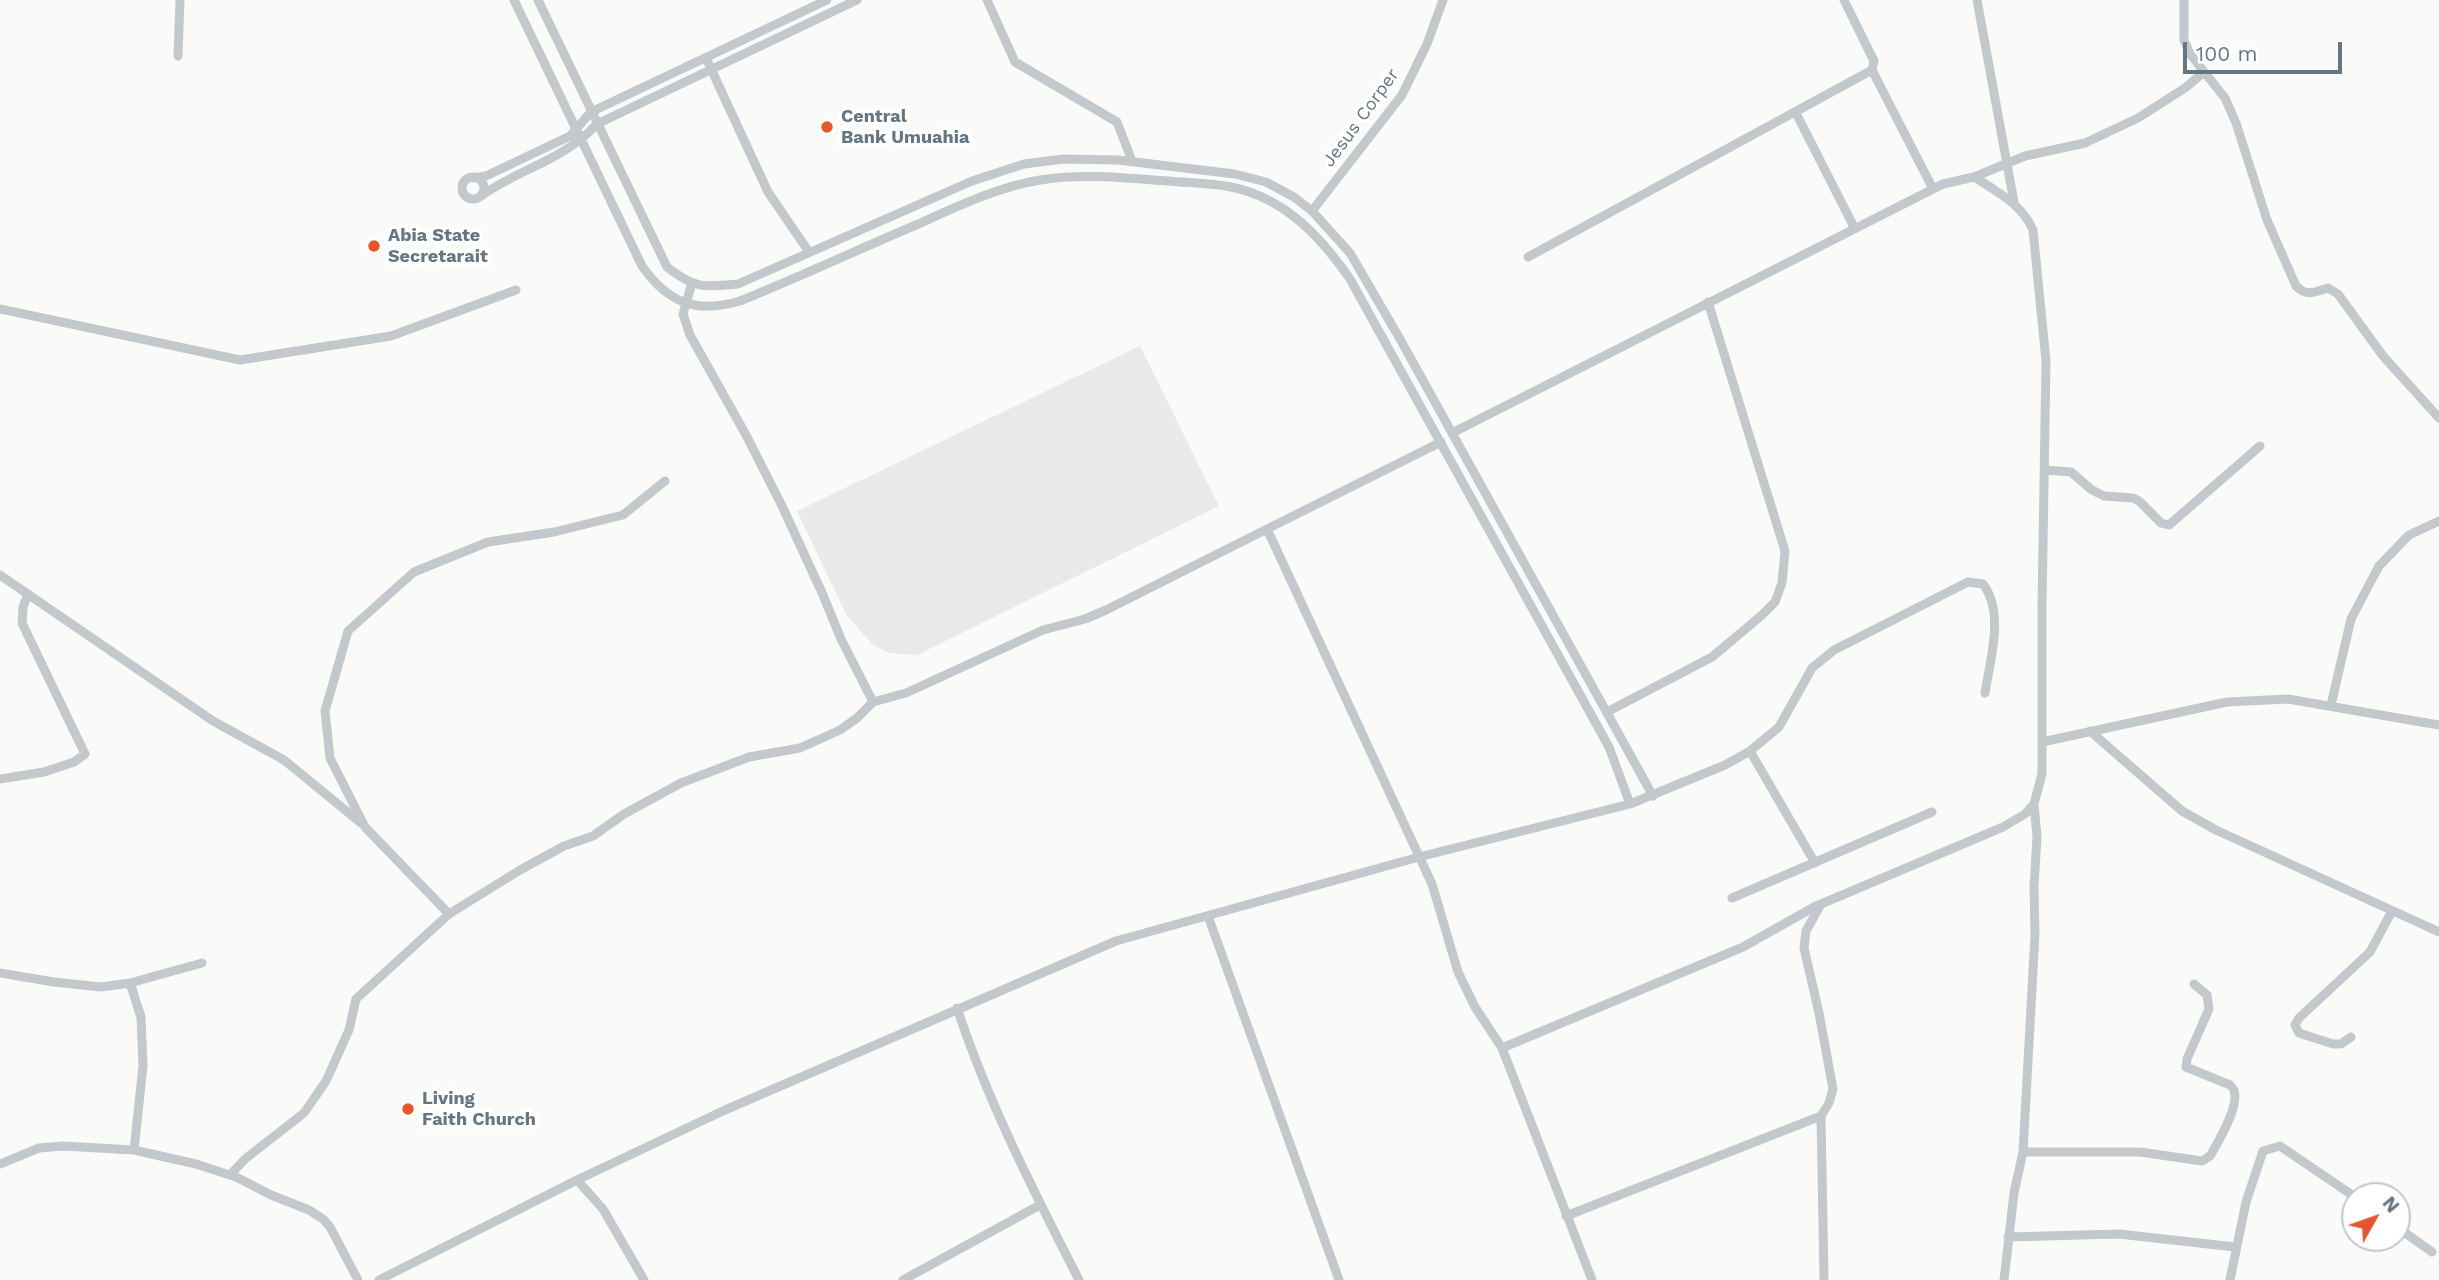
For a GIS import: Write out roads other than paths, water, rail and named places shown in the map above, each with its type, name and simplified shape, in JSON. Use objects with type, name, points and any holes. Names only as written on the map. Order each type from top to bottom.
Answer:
[{"type":"street","points":[[177,56],[180,0]]},
{"type":"street","points":[[514,0],[642,266],[656,286],[686,303],[719,307],[740,301],[1003,189],[1039,180],[1073,176],[1117,177],[1232,187],[1258,195],[1302,221],[1335,257],[1350,279],[1609,747],[1630,804]]},
{"type":"street","points":[[538,0],[667,267],[686,282],[709,287],[738,284],[972,181],[1024,164],[1063,159],[1132,161],[1236,174],[1266,182],[1294,197],[1312,211],[1350,253],[1396,331],[1653,796]]},
{"type":"street","points":[[827,0],[591,112],[570,136],[486,176],[473,177],[464,183],[463,192],[471,199],[481,196],[567,151],[582,141],[597,124],[857,0]]},
{"type":"street","points":[[986,0],[1015,62],[1116,122],[1132,161]]},
{"type":"street","name":"Jesus Corper","points":[[1312,211],[1402,95],[1427,44],[1443,0]]},
{"type":"street","points":[[1844,0],[1874,61],[1872,70],[1933,189]]},
{"type":"street","points":[[2184,0],[2184,40],[2190,54],[2225,98],[2267,220],[2296,286],[2307,294],[2328,288],[2338,294],[2383,356],[2439,418]]},
{"type":"street","points":[[1979,1],[2014,202]]},
{"type":"street","points":[[706,58],[768,192],[809,252]]},
{"type":"street","points":[[1528,257],[1872,70]]},
{"type":"street","points":[[1452,433],[1943,184],[1974,177],[2025,156],[2085,143],[2138,118],[2185,88],[2204,72]]},
{"type":"street","points":[[1796,113],[1854,227]]},
{"type":"street","points":[[473,177],[484,185],[481,196]]},
{"type":"street","points":[[1974,177],[2014,202],[2029,221],[2046,361],[2042,774],[2034,804],[2037,861],[2034,887],[2035,934],[2023,1152],[2008,1237],[2004,1280]]},
{"type":"street","points":[[692,283],[683,314],[690,335],[782,506],[841,639],[873,702]]},
{"type":"street","points":[[0,309],[240,360],[391,336],[516,290]]},
{"type":"street","points":[[1607,712],[1712,657],[1775,602],[1782,583],[1784,551],[1708,302]]},
{"type":"street","points":[[1383,338],[1396,331]]},
{"type":"street","points":[[230,1175],[245,1159],[304,1113],[332,1068],[349,1030],[356,999],[449,914],[520,870],[564,846],[593,836],[624,814],[681,783],[749,757],[800,748],[839,730],[857,718],[873,702],[906,694],[1043,630],[1085,619],[1106,610],[1441,442]]},
{"type":"street","points":[[2046,470],[2071,472],[2092,490],[2105,496],[2133,498],[2161,523],[2169,524],[2260,446]]},
{"type":"street","points":[[365,827],[330,758],[325,711],[348,631],[414,572],[488,542],[554,531],[623,515],[665,481]]},
{"type":"street","points":[[2331,705],[2351,619],[2379,566],[2409,535],[2439,521]]},
{"type":"street","points":[[1267,529],[1432,884],[1458,972],[1475,1007],[1502,1048],[1592,1280]]},
{"type":"street","points":[[0,575],[213,721],[284,760],[365,827],[449,914]]},
{"type":"street","points":[[379,1280],[391,1277],[577,1180],[725,1110],[957,1008],[1116,942],[1419,857],[1630,804],[1725,765],[1750,751],[1779,727],[1812,668],[1834,650],[1968,582],[1983,584],[1990,594],[1994,630],[1985,693]]},
{"type":"street","points":[[0,779],[44,772],[74,762],[85,754],[22,624],[23,607],[28,594]]},
{"type":"street","points":[[1539,620],[1552,613]]},
{"type":"street","points":[[2042,742],[2227,702],[2288,699],[2439,724]]},
{"type":"street","points":[[2090,731],[2182,811],[2216,830],[2439,932]]},
{"type":"street","points":[[1750,751],[1815,863]]},
{"type":"street","points":[[1502,1048],[1743,947],[1821,904],[2003,827],[2025,814],[2034,804]]},
{"type":"street","points":[[1732,898],[1932,812]]},
{"type":"street","points":[[1821,904],[1806,931],[1804,948],[1833,1089],[1821,1116],[1824,1280]]},
{"type":"street","points":[[2351,1037],[2341,1044],[2333,1044],[2299,1033],[2295,1025],[2299,1018],[2370,952],[2392,911]]},
{"type":"street","points":[[1208,916],[1339,1280]]},
{"type":"street","points":[[0,973],[101,987],[130,983],[202,963]]},
{"type":"street","points":[[130,983],[141,1017],[143,1054],[134,1150]]},
{"type":"street","points":[[2023,1152],[2140,1152],[2202,1161],[2210,1156],[2237,1096],[2235,1088],[2230,1085],[2186,1067],[2209,1009],[2207,996],[2194,984]]},
{"type":"street","points":[[957,1008],[972,1054],[1041,1205],[1079,1280]]},
{"type":"street","points":[[1566,1216],[1821,1116]]},
{"type":"street","points":[[0,1164],[39,1148],[63,1146],[134,1150],[230,1175],[309,1210],[323,1219],[358,1280]]},
{"type":"street","points":[[2230,1280],[2246,1202],[2263,1151],[2280,1146],[2341,1188]]},
{"type":"street","points":[[577,1180],[603,1209],[644,1280]]},
{"type":"street","points":[[903,1280],[1041,1205]]},
{"type":"street","points":[[2008,1237],[2119,1234],[2235,1247]]},
{"type":"street","points":[[2411,1237],[2432,1252]]},
{"type":"place","name":"Central Bank Umuahia","points":[[827,127]]},
{"type":"place","name":"Abia State Secretarait","points":[[374,246]]},
{"type":"place","name":"Living Faith Church","points":[[408,1109]]}]
